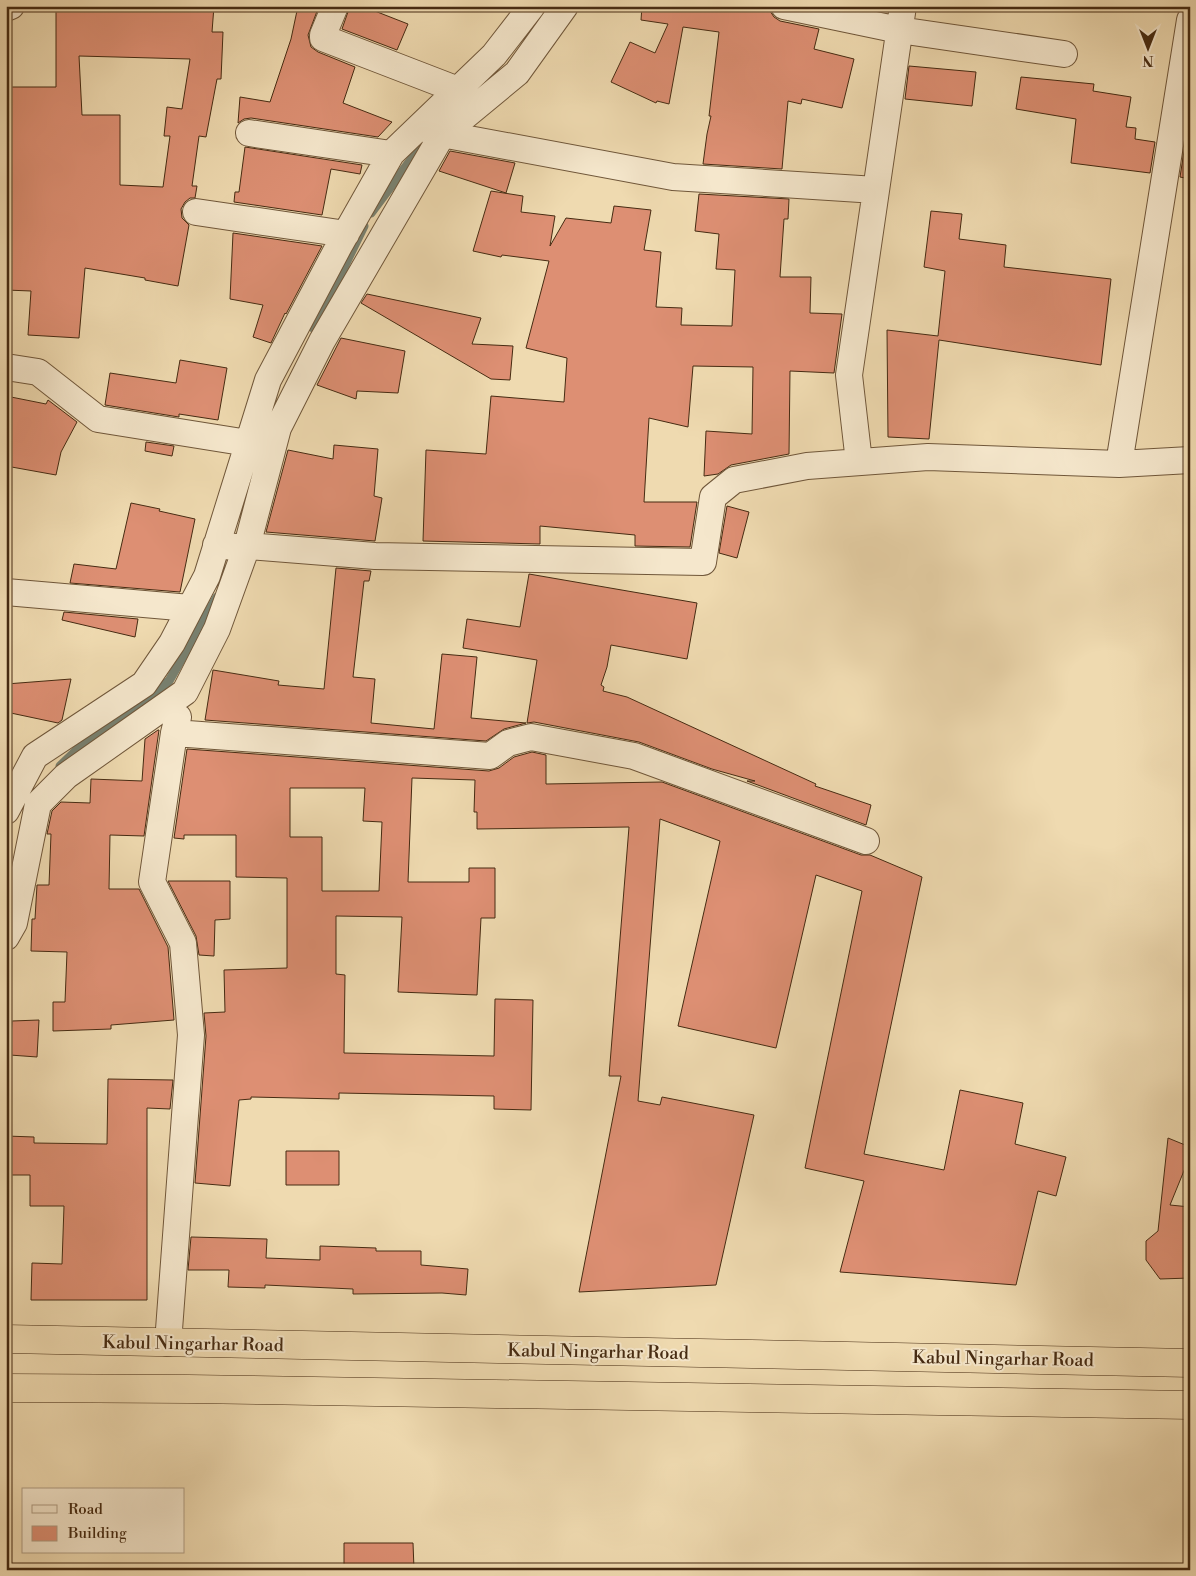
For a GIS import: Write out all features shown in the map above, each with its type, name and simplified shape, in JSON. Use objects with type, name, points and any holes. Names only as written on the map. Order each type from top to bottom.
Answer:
[{"type":"highway","name":"Kabul Ningarhar Road","points":[[6,1339],[1190,1363]]},
{"type":"highway","points":[[796,1355],[798,1399]]},
{"type":"highway","points":[[6,1388],[1190,1405]]},
{"type":"street","points":[[6,8],[11,6]]},
{"type":"street","points":[[335,6],[323,38],[458,90]]},
{"type":"street","points":[[6,811],[35,756],[144,684],[172,643],[206,576],[230,546],[278,428],[322,341],[409,191],[430,132],[458,90],[494,55],[532,6]]},
{"type":"street","points":[[168,1343],[191,1035],[183,943],[152,882],[174,733],[186,692],[217,629],[248,443],[268,380],[343,239],[391,154],[430,132],[518,72],[565,6]]},
{"type":"street","points":[[784,6],[901,18],[1064,54]]},
{"type":"street","points":[[858,462],[850,375],[901,18]]},
{"type":"street","points":[[1119,464],[1190,20]]},
{"type":"street","points":[[430,132],[673,177],[876,190]]},
{"type":"street","points":[[249,133],[391,154]]},
{"type":"street","points":[[376,181],[409,191]]},
{"type":"street","points":[[196,212],[343,239],[375,249]]},
{"type":"street","points":[[6,367],[38,372],[98,419],[248,443]]},
{"type":"street","points":[[230,546],[375,556],[703,562],[713,497],[734,480],[806,466],[928,457],[1119,464],[1190,460]]},
{"type":"street","points":[[6,592],[190,608]]},
{"type":"street","points":[[6,938],[14,923],[38,804],[66,776],[186,692]]},
{"type":"street","points":[[174,733],[490,756],[508,743],[532,737],[634,756],[866,841]]},
{"type":"building","points":[[214,6],[212,32],[223,32],[221,79],[217,79],[206,137],[199,136],[192,186],[197,186],[195,198],[190,198],[181,209],[182,218],[189,225],[178,286],[145,280],[145,278],[85,268],[79,338],[28,335],[31,291],[6,290],[6,87],[56,87],[56,7]],"holes":[[[79,56],[190,59],[182,109],[167,107],[164,136],[170,136],[163,187],[120,185],[120,115],[82,115]]]},
{"type":"building","points":[[298,6],[319,6],[308,35],[311,47],[318,52],[355,67],[343,103],[392,122],[378,137],[251,118],[244,119],[238,123],[240,97],[270,102],[291,39]]},
{"type":"building","points":[[350,6],[362,6],[408,24],[397,50],[342,29]]},
{"type":"building","points":[[642,6],[769,6],[774,17],[780,21],[819,29],[814,49],[854,59],[842,108],[802,99],[801,104],[788,101],[782,169],[703,164],[711,116],[709,116],[719,32],[683,27],[669,104],[657,101],[656,103],[611,82],[630,42],[655,53],[668,24],[641,20]]},
{"type":"building","points":[[909,66],[976,72],[972,106],[905,99]]},
{"type":"building","points":[[1021,77],[1094,84],[1093,91],[1131,97],[1126,127],[1136,128],[1135,139],[1155,142],[1150,173],[1071,163],[1076,119],[1016,109]]},
{"type":"building","points":[[1185,145],[1190,146],[1190,179],[1180,177]]},
{"type":"building","points":[[245,147],[362,165],[360,174],[331,169],[322,215],[234,202],[235,192],[239,192]]},
{"type":"building","points":[[450,151],[515,163],[506,193],[439,171]]},
{"type":"building","points":[[491,191],[523,196],[521,212],[555,216],[550,246],[566,218],[611,223],[614,206],[651,210],[644,250],[661,252],[656,307],[682,308],[681,325],[732,326],[735,270],[716,269],[719,234],[695,231],[699,194],[789,199],[788,219],[784,219],[780,277],[811,277],[810,313],[842,314],[834,373],[790,371],[789,454],[731,465],[718,474],[704,476],[706,431],[752,434],[753,367],[693,366],[688,427],[649,418],[644,502],[697,502],[690,547],[635,546],[635,535],[540,526],[540,544],[423,541],[426,450],[486,454],[491,396],[564,402],[567,358],[526,348],[549,261],[502,255],[501,257],[473,251]]},
{"type":"building","points":[[931,211],[962,214],[959,239],[1006,245],[1004,267],[1111,279],[1101,365],[939,340],[929,439],[888,437],[887,330],[938,336],[945,271],[924,267]]},
{"type":"building","points":[[233,233],[322,246],[285,313],[271,343],[253,337],[263,305],[230,299]]},
{"type":"building","points":[[367,294],[481,318],[472,344],[513,346],[510,380],[491,379],[361,303]]},
{"type":"building","points":[[341,338],[405,351],[398,393],[357,391],[356,399],[317,385]]},
{"type":"building","points":[[180,360],[227,368],[218,420],[179,414],[179,417],[105,405],[110,373],[176,383]]},
{"type":"building","points":[[6,396],[46,404],[48,400],[77,422],[61,452],[56,475],[6,466]]},
{"type":"building","points":[[146,442],[174,446],[172,456],[145,451]]},
{"type":"building","points":[[334,445],[378,449],[374,496],[382,498],[375,541],[266,532],[288,450],[333,459]]},
{"type":"building","points":[[131,503],[195,519],[180,592],[70,583],[74,564],[116,569]]},
{"type":"building","points":[[727,506],[749,512],[737,558],[719,553]]},
{"type":"building","points":[[336,568],[371,571],[369,581],[364,581],[353,677],[375,679],[371,723],[434,729],[442,654],[477,657],[471,718],[526,723],[504,729],[486,741],[205,720],[213,670],[279,681],[278,685],[324,689]]},
{"type":"building","points":[[529,574],[697,603],[687,659],[611,645],[601,685],[604,687],[603,691],[627,697],[816,784],[815,786],[871,805],[866,825],[747,781],[755,781],[712,769],[639,742],[534,722],[527,723],[537,660],[463,648],[467,619],[520,627]]},
{"type":"building","points":[[64,612],[138,619],[135,637],[62,620]]},
{"type":"building","points":[[71,679],[62,720],[58,723],[6,712],[6,684]]},
{"type":"building","points":[[158,730],[144,836],[110,835],[109,889],[139,889],[168,947],[174,1020],[111,1025],[111,1029],[53,1031],[53,1002],[65,1002],[67,952],[31,951],[32,919],[35,919],[37,885],[49,885],[51,834],[47,834],[52,811],[61,802],[90,803],[91,779],[142,781],[145,739]]},
{"type":"building","points":[[187,749],[489,771],[499,768],[514,757],[532,752],[546,755],[546,784],[662,782],[861,855],[870,855],[922,877],[864,1154],[944,1170],[960,1090],[1023,1103],[1015,1144],[1066,1157],[1056,1196],[1038,1191],[1016,1285],[840,1272],[864,1181],[805,1168],[862,891],[816,875],[776,1048],[678,1026],[720,841],[660,819],[638,1101],[660,1105],[662,1097],[754,1115],[716,1285],[579,1292],[621,1076],[609,1076],[629,827],[477,829],[477,812],[474,812],[475,780],[412,778],[408,882],[469,882],[469,868],[495,868],[495,918],[481,918],[477,995],[398,992],[402,917],[336,916],[336,974],[345,975],[344,1053],[494,1056],[495,999],[533,1000],[531,1110],[494,1109],[494,1096],[339,1093],[339,1099],[251,1097],[251,1099],[239,1100],[230,1186],[195,1183],[206,1036],[204,1013],[225,1012],[224,970],[287,968],[287,878],[236,877],[236,835],[184,835],[184,839],[174,838]],"holes":[[[290,788],[365,788],[363,821],[382,822],[379,891],[322,891],[322,837],[290,837]]]},
{"type":"building","points":[[168,881],[230,881],[230,919],[215,920],[214,956],[199,955],[196,936]]},
{"type":"building","points":[[39,1020],[37,1057],[10,1055],[12,1021]]},
{"type":"building","points":[[108,1079],[173,1080],[170,1109],[147,1108],[147,1300],[31,1300],[32,1263],[62,1264],[64,1206],[30,1206],[30,1175],[6,1175],[6,1136],[34,1137],[34,1143],[107,1144]]},
{"type":"building","points":[[1168,1138],[1190,1147],[1190,1156],[1170,1205],[1190,1207],[1190,1278],[1160,1279],[1146,1260],[1146,1241],[1158,1231]]},
{"type":"building","points":[[286,1151],[339,1151],[339,1185],[286,1185]]},
{"type":"building","points":[[191,1237],[267,1239],[266,1258],[320,1260],[320,1246],[376,1248],[376,1251],[421,1251],[421,1265],[468,1269],[466,1295],[442,1293],[353,1294],[353,1289],[265,1285],[265,1288],[228,1287],[229,1270],[188,1270]]},
{"type":"building","points":[[344,1543],[413,1543],[414,1569],[344,1570]]},
{"type":"waterway","points":[[371,213],[425,141]]},
{"type":"waterway","points":[[314,329],[364,226]]},
{"type":"waterway","points":[[60,766],[83,744],[169,681],[217,597]]}]
